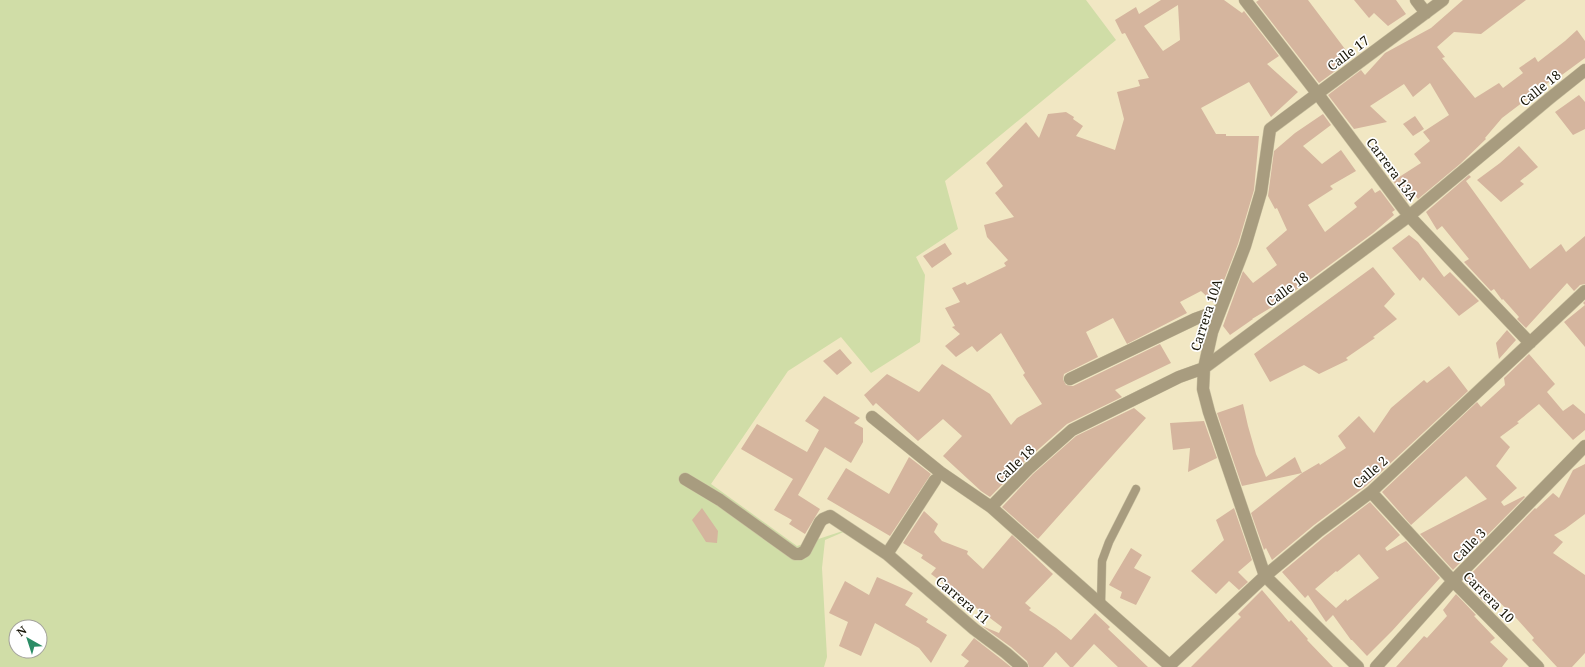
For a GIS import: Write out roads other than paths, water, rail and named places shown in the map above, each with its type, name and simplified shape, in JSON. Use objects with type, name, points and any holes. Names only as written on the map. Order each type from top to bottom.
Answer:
[{"type":"street","name":"Carrera 13A","points":[[1245,0],[1409,216],[1530,343]]},
{"type":"street","points":[[1416,0],[1426,13]]},
{"type":"street","name":"Calle 17","points":[[1270,129],[1443,0]]},
{"type":"street","name":"Calle 18","points":[[992,507],[1028,469],[1072,430],[1179,377],[1204,368],[1409,216],[1585,70]]},
{"type":"street","name":"Carrera 10A","points":[[1265,576],[1209,412],[1203,389],[1204,368],[1212,332],[1245,246],[1261,192],[1270,129]]},
{"type":"street","name":"Calle 2","points":[[1168,666],[1265,576],[1319,531],[1371,492],[1585,291]]},
{"type":"street","points":[[1070,379],[1195,319],[1220,310]]},
{"type":"street","points":[[872,417],[940,472],[992,507],[1168,666]]},
{"type":"street","name":"Calle 3","points":[[1376,667],[1454,581],[1585,446]]},
{"type":"street","name":"Carrera 11","points":[[686,479],[720,500],[795,554],[800,554],[805,551],[820,522],[830,516],[887,554],[974,629],[1006,652],[1022,667]]},
{"type":"street","points":[[887,554],[935,480]]},
{"type":"street","name":"Carrera 10","points":[[1371,492],[1454,581],[1538,667]]},
{"type":"street","points":[[1265,576],[1358,667]]},
{"type":"lane","points":[[1101,604],[1102,561],[1109,542],[1136,489]]}]
